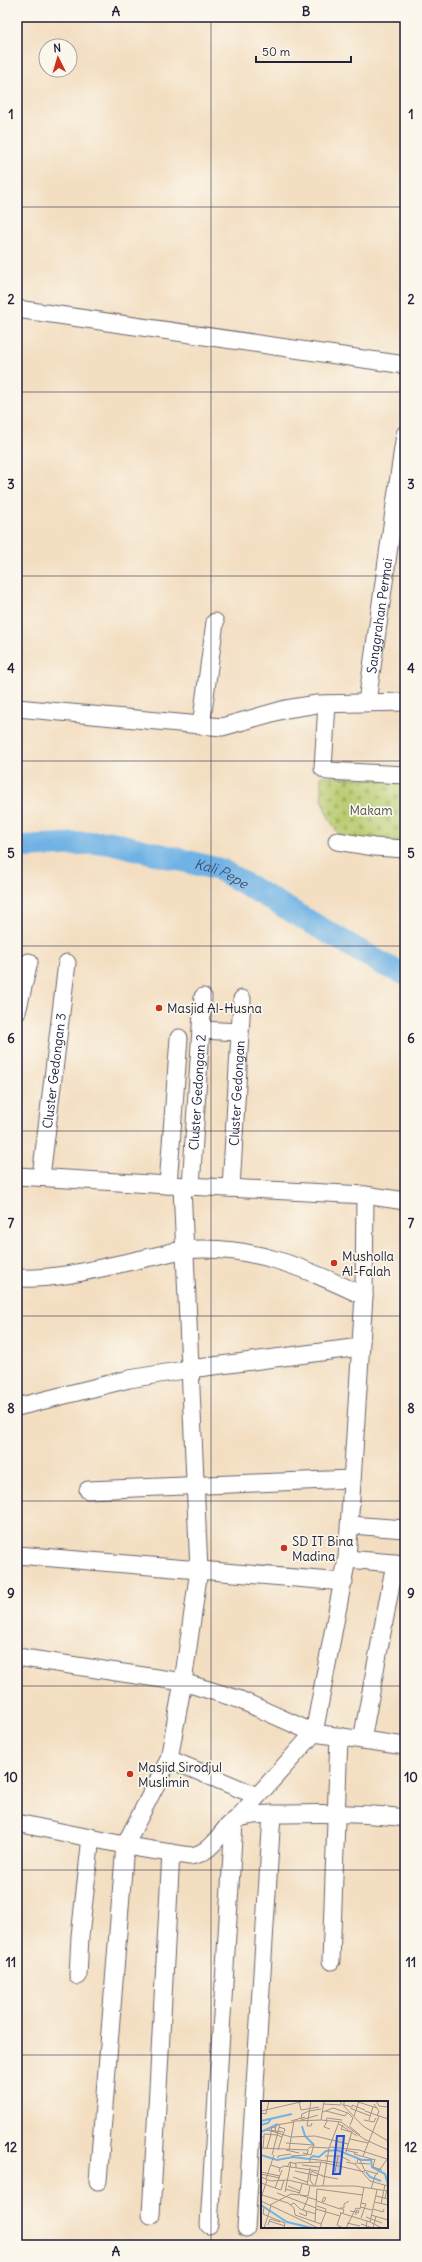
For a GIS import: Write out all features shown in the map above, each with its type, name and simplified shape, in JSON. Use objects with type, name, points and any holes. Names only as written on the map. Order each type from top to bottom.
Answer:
[{"type":"street","points":[[17,309],[405,365]]},
{"type":"street","name":"Sanggrahan Permai","points":[[367,702],[405,434]]},
{"type":"street","points":[[201,726],[215,622]]},
{"type":"street","points":[[17,708],[201,726],[230,726],[286,709],[328,704],[405,702]]},
{"type":"street","points":[[328,704],[323,768],[327,771],[405,776]]},
{"type":"street","points":[[337,841],[374,847],[405,849]]},
{"type":"street","points":[[17,1012],[29,962]]},
{"type":"street","name":"Cluster Gedongan 3","points":[[41,1178],[67,963]]},
{"type":"street","name":"Cluster Gedongan 2","points":[[180,1186],[201,1030],[203,997]]},
{"type":"street","name":"Cluster Gedongan","points":[[231,1188],[242,998]]},
{"type":"street","points":[[201,1030],[240,1032]]},
{"type":"street","points":[[98,2181],[125,1845],[150,1799],[169,1759],[183,1682],[199,1570],[180,1186],[180,1038]]},
{"type":"street","points":[[17,1176],[365,1195],[405,1201]]},
{"type":"street","points":[[17,1823],[125,1845],[190,1856],[202,1852],[235,1821],[314,1733],[344,1582],[347,1559],[364,1296],[365,1195]]},
{"type":"street","points":[[17,1278],[39,1279],[65,1277],[184,1250],[226,1250],[268,1256],[302,1268],[364,1296]]},
{"type":"street","points":[[17,1407],[129,1379],[190,1369],[360,1347]]},
{"type":"street","points":[[88,1490],[352,1478]]},
{"type":"street","points":[[350,1525],[405,1528]]},
{"type":"street","points":[[17,1555],[344,1582]]},
{"type":"street","points":[[347,1559],[400,1563],[362,1740]]},
{"type":"street","points":[[17,1657],[183,1682],[238,1700],[314,1733],[405,1746]]},
{"type":"street","points":[[331,1961],[339,1736]]},
{"type":"street","points":[[169,1759],[257,1796]]},
{"type":"street","points":[[235,1821],[272,1814],[337,1812],[405,1818]]},
{"type":"street","points":[[246,2228],[272,1814]]},
{"type":"street","points":[[209,2225],[235,1821]]},
{"type":"street","points":[[78,1976],[80,1936],[91,1837]]},
{"type":"street","points":[[151,2216],[171,1853]]},
{"type":"green space","name":"Makam","points":[[321,776],[405,781],[405,845],[342,838],[332,824],[325,809],[321,794]]},
{"type":"waterway","name":"Kali Pepe","points":[[17,847],[109,842],[221,870],[384,965],[405,974]]},
{"type":"place","name":"Masjid Al-Husna","points":[[159,1008]]},
{"type":"place","name":"Musholla Al-Falah","points":[[334,1263]]},
{"type":"place","name":"SD IT Bina Madina","points":[[284,1548]]},
{"type":"place","name":"Masjid Sirodjul Muslimin","points":[[130,1774]]}]
